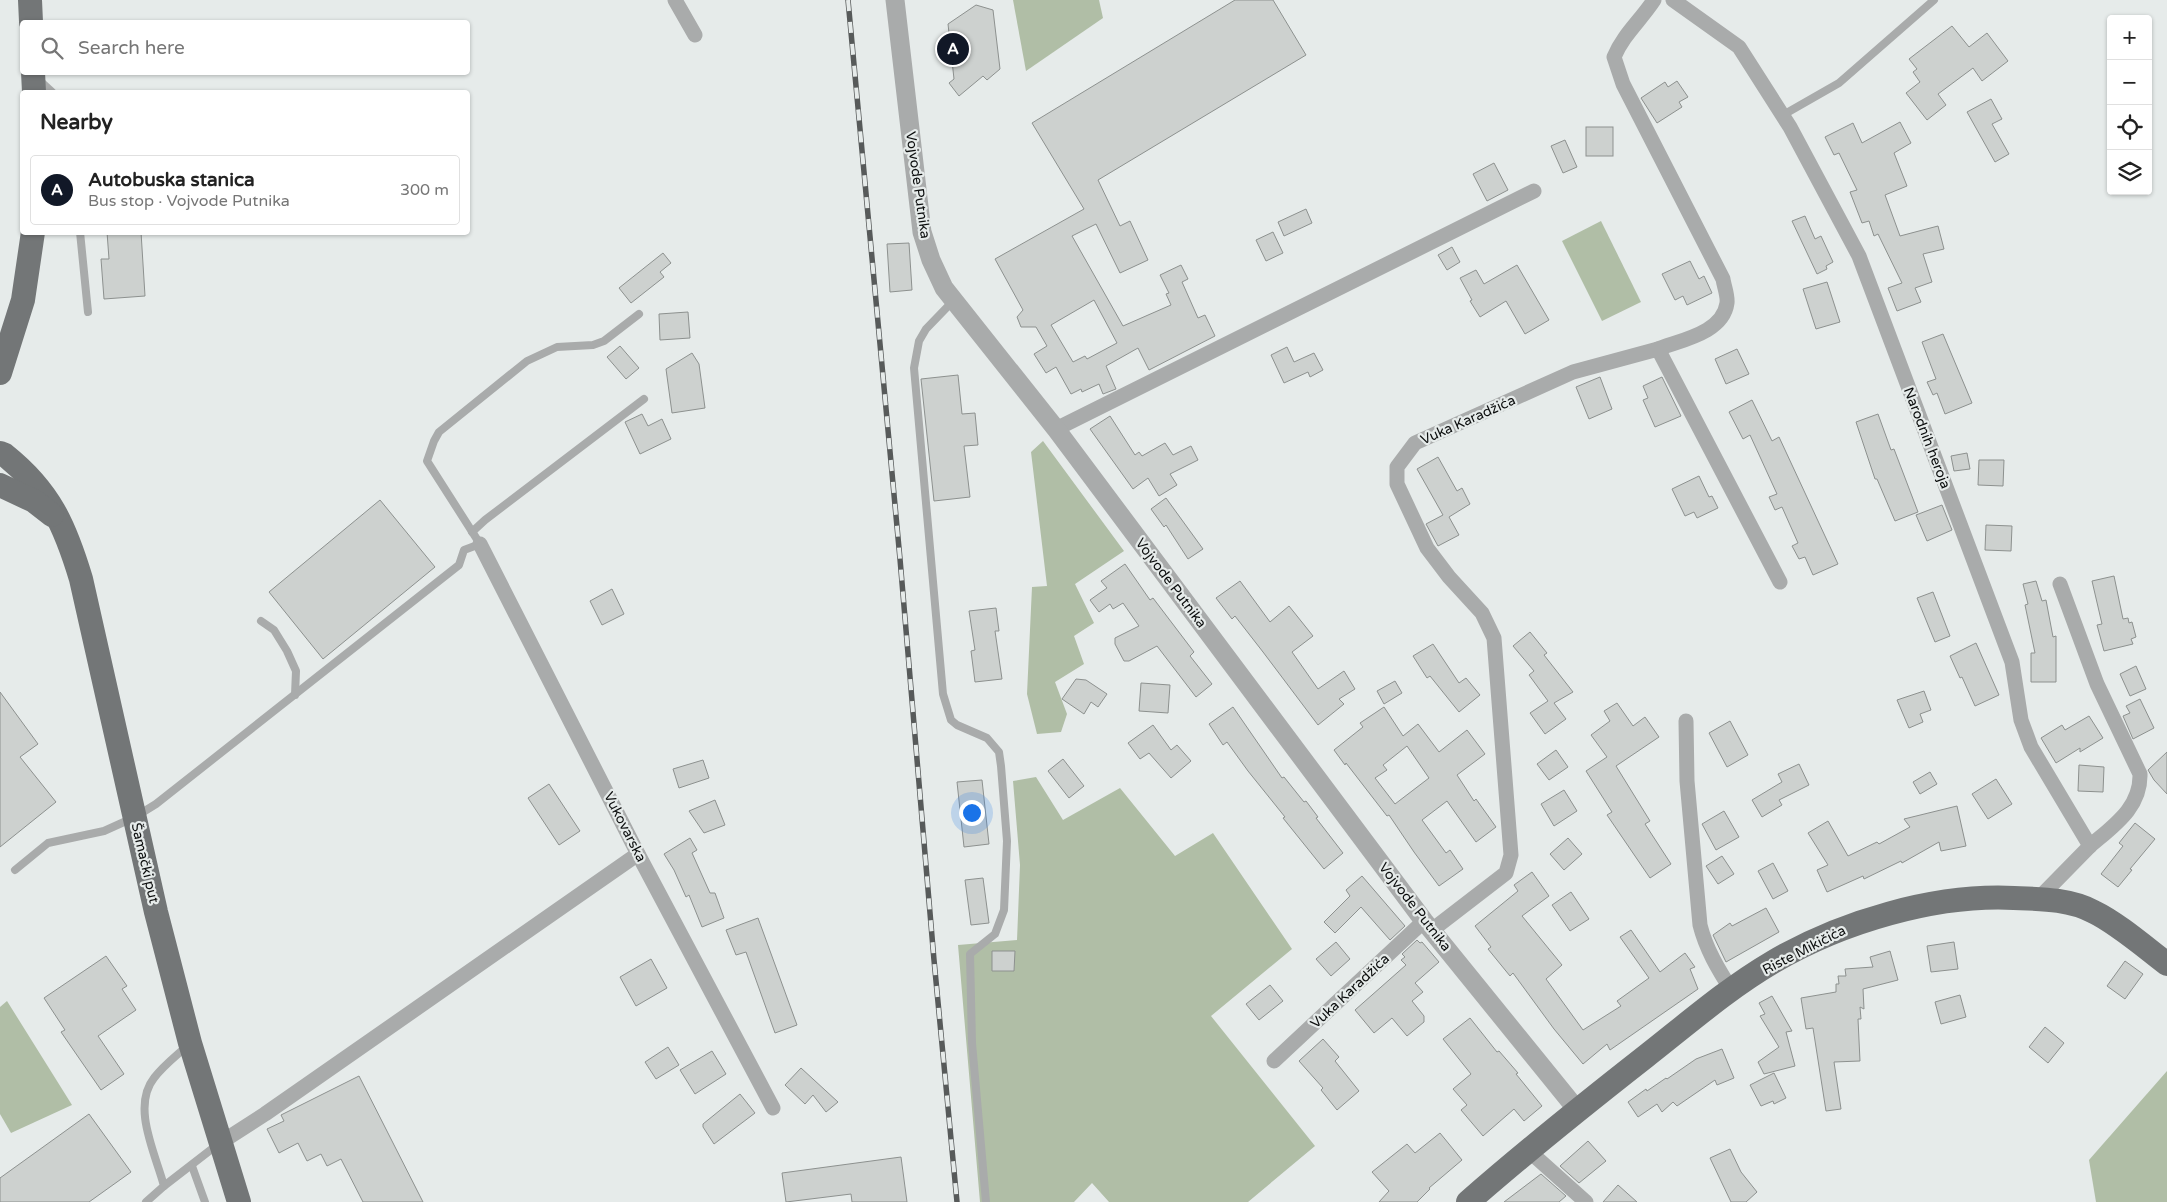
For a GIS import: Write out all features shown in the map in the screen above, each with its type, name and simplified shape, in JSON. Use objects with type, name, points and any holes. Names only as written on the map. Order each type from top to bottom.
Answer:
[{"type":"main road","points":[[30,0],[31,20]]},
{"type":"main road","points":[[0,373],[23,300],[32,235]]},
{"type":"main road","name":"Šamački put","points":[[0,453],[6,455],[34,480],[47,498],[73,552],[81,579],[156,912],[190,1043],[239,1202]]},
{"type":"main road","name":"Šamački put","points":[[7,491],[34,501],[60,522]]},
{"type":"main road","name":"Riste Mikičića","points":[[1468,1202],[1528,1150],[1732,991],[1773,962],[1839,930],[1898,912],[1944,902],[1989,896],[2059,901],[2094,912],[2167,964]]},
{"type":"street","points":[[675,0],[695,35]]},
{"type":"street","name":"Vojvode Putnika","points":[[895,0],[922,232],[931,260],[944,288],[1056,429],[1428,926],[1578,1111]]},
{"type":"street","name":"Vuka Karadžića","points":[[1274,1061],[1428,926],[1506,873],[1511,855],[1494,638],[1482,613],[1449,577],[1427,548],[1397,484],[1397,467],[1415,443],[1573,372],[1700,334],[1715,324],[1722,315],[1727,302],[1723,279],[1623,84],[1614,57],[1620,42],[1643,18],[1654,0]]},
{"type":"street","name":"Narodnih heroja","points":[[1673,0],[1739,47],[1783,115],[1858,256],[2012,662],[2021,720],[2031,747],[2090,846]]},
{"type":"street","points":[[1056,429],[1534,191]]},
{"type":"street","points":[[1658,348],[1780,582]]},
{"type":"street","name":"Vukovarska","points":[[476,538],[638,854],[773,1108]]},
{"type":"street","points":[[2038,899],[2090,846],[2123,818],[2134,803],[2140,786],[2140,774],[2097,684],[2060,584]]},
{"type":"street","points":[[1686,721],[1687,781],[1700,925],[1703,939],[1714,962],[1732,991]]},
{"type":"street","points":[[220,1143],[265,1114],[638,854]]},
{"type":"street","points":[[1528,1150],[1586,1202]]},
{"type":"lane","points":[[1783,115],[1839,83],[1934,0]]},
{"type":"lane","points":[[33,80],[49,90]]},
{"type":"lane","points":[[80,235],[88,312]]},
{"type":"lane","points":[[954,300],[926,329],[919,340],[914,368],[943,694],[951,720],[957,726],[988,738],[999,752],[1003,784],[1007,841],[1004,910],[995,934],[970,954],[972,1043],[986,1202]]},
{"type":"lane","points":[[476,538],[427,461],[439,432],[527,361],[557,347],[594,345],[604,341],[639,314]]},
{"type":"lane","points":[[15,870],[48,843],[104,831],[135,817],[156,804],[459,565],[464,550],[476,538],[485,520],[644,399]]},
{"type":"lane","points":[[260,621],[274,630],[287,651],[296,671],[295,695]]},
{"type":"lane","points":[[164,1186],[147,1131],[144,1103],[152,1080],[190,1043]]},
{"type":"lane","points":[[146,1202],[220,1143]]},
{"type":"lane","points":[[192,1166],[205,1202]]},
{"type":"green space","points":[[1013,0],[1099,0],[1103,18],[1026,71]]},
{"type":"green space","points":[[1601,221],[1641,302],[1602,321],[1562,241]]},
{"type":"green space","points":[[1043,441],[1124,551],[1075,584],[1094,623],[1074,636],[1084,664],[1055,682],[1067,714],[1061,732],[1037,734],[1027,694],[1032,587],[1047,586],[1031,452]]},
{"type":"green space","points":[[1036,777],[1063,820],[1120,788],[1175,856],[1213,833],[1292,949],[1211,1016],[1315,1146],[1248,1202],[1109,1202],[1092,1183],[1074,1202],[980,1202],[958,945],[1017,940],[1020,865],[1013,781]]},
{"type":"green space","points":[[7,1001],[72,1105],[11,1133],[0,1114],[0,1007]]},
{"type":"green space","points":[[2167,1071],[2167,1202],[2096,1202],[2089,1160]]},
{"type":"building","points":[[1235,0],[1273,0],[1306,55],[1098,180],[1120,226],[1130,221],[1148,260],[1120,273],[1096,224],[1072,236],[1123,326],[1171,305],[1166,294],[1169,293],[1160,275],[1181,265],[1188,279],[1182,282],[1198,318],[1205,315],[1215,336],[1149,370],[1138,348],[1106,366],[1116,389],[1103,394],[1099,384],[1082,392],[1081,389],[1071,394],[1056,367],[1046,373],[1034,354],[1047,346],[1036,327],[1021,327],[1017,317],[1023,310],[995,259],[1084,209],[1032,123]],"holes":[[[1094,300],[1117,343],[1087,359],[1085,356],[1073,362],[1051,325]]]},
{"type":"building","points":[[976,5],[993,10],[1000,69],[987,80],[983,76],[959,96],[949,83],[954,79],[948,24]]},
{"type":"building","points":[[1952,26],[1969,47],[1987,33],[2008,61],[1982,81],[1973,68],[1938,94],[1946,105],[1927,120],[1906,93],[1920,82],[1913,72],[1917,69],[1909,59]]},
{"type":"building","points":[[1677,81],[1688,97],[1679,102],[1682,107],[1657,123],[1641,98],[1665,82],[1668,87]]},
{"type":"building","points":[[1991,99],[2002,119],[1992,124],[2009,154],[1995,162],[1967,112]]},
{"type":"building","points":[[1900,122],[1911,143],[1894,153],[1907,186],[1885,195],[1900,236],[1938,226],[1944,249],[1923,254],[1932,282],[1915,288],[1921,302],[1897,311],[1888,288],[1902,283],[1878,234],[1874,236],[1869,221],[1862,223],[1850,192],[1857,190],[1839,153],[1834,155],[1825,137],[1853,123],[1862,143]]},
{"type":"building","points":[[1586,127],[1613,127],[1613,156],[1586,156]]},
{"type":"building","points":[[1565,140],[1577,167],[1563,173],[1551,146]]},
{"type":"building","points":[[1494,163],[1508,190],[1487,201],[1473,174]]},
{"type":"building","points":[[1306,209],[1312,223],[1284,236],[1278,222]]},
{"type":"building","points":[[1805,216],[1815,239],[1821,236],[1833,262],[1826,266],[1827,269],[1817,274],[1792,221]]},
{"type":"building","points":[[1273,232],[1283,253],[1266,261],[1256,240]]},
{"type":"building","points":[[107,235],[141,235],[145,296],[104,299],[101,259],[109,259]]},
{"type":"building","points":[[909,243],[912,290],[890,292],[887,244]]},
{"type":"building","points":[[1452,247],[1460,262],[1447,270],[1438,255]]},
{"type":"building","points":[[663,253],[671,263],[660,272],[664,277],[631,303],[619,288]]},
{"type":"building","points":[[1690,261],[1699,279],[1704,276],[1712,293],[1687,305],[1683,296],[1675,300],[1662,274]]},
{"type":"building","points":[[1517,265],[1549,320],[1525,334],[1506,301],[1480,317],[1470,301],[1472,300],[1460,278],[1476,270],[1484,284]]},
{"type":"building","points":[[1827,282],[1840,322],[1816,329],[1803,289]]},
{"type":"building","points":[[688,312],[690,338],[660,340],[659,314]]},
{"type":"building","points":[[1943,334],[1972,403],[1945,414],[1937,393],[1933,395],[1927,382],[1936,379],[1922,342]]},
{"type":"building","points":[[620,346],[639,368],[626,379],[607,357]]},
{"type":"building","points":[[1287,347],[1294,362],[1314,353],[1323,370],[1310,377],[1308,372],[1284,383],[1271,355]]},
{"type":"building","points":[[1737,349],[1749,374],[1726,384],[1715,359]]},
{"type":"building","points":[[692,353],[699,364],[705,408],[672,413],[666,369]]},
{"type":"building","points":[[958,375],[962,414],[975,413],[978,445],[964,446],[970,497],[934,501],[921,379]]},
{"type":"building","points":[[1600,377],[1612,409],[1589,419],[1576,387]]},
{"type":"building","points":[[1662,377],[1681,416],[1655,427],[1643,400],[1648,398],[1643,386]]},
{"type":"building","points":[[1752,400],[1772,441],[1779,437],[1838,564],[1813,575],[1805,557],[1799,559],[1792,546],[1798,543],[1782,507],[1775,510],[1769,497],[1777,494],[1750,435],[1743,439],[1729,412]]},
{"type":"building","points":[[642,414],[648,426],[662,419],[671,439],[640,454],[625,422]]},
{"type":"building","points":[[1878,414],[1891,450],[1894,449],[1918,512],[1895,521],[1877,479],[1875,479],[1856,422]]},
{"type":"building","points":[[1110,416],[1135,455],[1139,452],[1142,456],[1165,443],[1173,455],[1191,446],[1198,460],[1170,474],[1177,485],[1159,496],[1148,478],[1133,489],[1090,429]]},
{"type":"building","points":[[1967,453],[1970,469],[1954,471],[1951,456]]},
{"type":"building","points":[[1438,457],[1457,491],[1462,488],[1470,504],[1449,517],[1459,535],[1438,546],[1426,524],[1443,515],[1417,469]]},
{"type":"building","points":[[1979,460],[2004,460],[2003,486],[1978,485]]},
{"type":"building","points":[[1699,476],[1709,497],[1712,496],[1718,508],[1697,518],[1694,512],[1685,516],[1672,489]]},
{"type":"building","points":[[1166,498],[1203,549],[1188,559],[1166,525],[1164,527],[1151,509]]},
{"type":"building","points":[[380,500],[435,567],[323,659],[269,592]]},
{"type":"building","points":[[1942,505],[1952,530],[1927,541],[1916,515]]},
{"type":"building","points":[[1986,525],[2012,526],[2011,551],[1985,550]]},
{"type":"building","points":[[1125,564],[1150,600],[1153,598],[1194,652],[1190,656],[1212,684],[1196,697],[1157,646],[1129,661],[1124,661],[1115,644],[1115,638],[1139,626],[1123,603],[1113,609],[1110,604],[1099,612],[1090,600],[1107,588],[1101,581]]},
{"type":"building","points":[[2114,576],[2123,619],[2128,618],[2129,623],[2132,622],[2136,637],[2131,639],[2133,644],[2104,651],[2097,625],[2102,624],[2092,581]]},
{"type":"building","points":[[1240,581],[1270,622],[1289,606],[1313,636],[1292,652],[1318,689],[1344,671],[1355,689],[1339,699],[1344,704],[1318,725],[1235,616],[1232,619],[1216,598]]},
{"type":"building","points":[[2036,581],[2042,601],[2046,600],[2053,637],[2056,636],[2056,682],[2031,682],[2031,653],[2035,653],[2025,605],[2028,604],[2023,584]]},
{"type":"building","points":[[612,589],[624,614],[602,625],[590,601]]},
{"type":"building","points":[[1933,592],[1950,636],[1935,642],[1917,598]]},
{"type":"building","points":[[996,608],[999,631],[995,631],[1002,679],[975,682],[971,651],[975,650],[969,611]]},
{"type":"building","points":[[1530,632],[1547,653],[1544,655],[1573,692],[1554,703],[1566,719],[1545,734],[1530,713],[1548,701],[1529,675],[1534,671],[1513,646]]},
{"type":"building","points":[[1976,643],[1999,695],[1975,706],[1950,656]]},
{"type":"building","points":[[1433,644],[1459,683],[1466,678],[1480,695],[1459,712],[1430,676],[1427,678],[1413,656]]},
{"type":"building","points":[[2136,666],[2146,689],[2130,696],[2120,674]]},
{"type":"building","points":[[1076,679],[1086,680],[1107,694],[1098,707],[1091,702],[1084,714],[1062,699]]},
{"type":"building","points":[[1395,681],[1402,693],[1384,704],[1377,691]]},
{"type":"building","points":[[1141,683],[1170,685],[1168,713],[1139,711]]},
{"type":"building","points":[[1924,691],[1931,710],[1920,714],[1923,722],[1909,728],[1897,700]]},
{"type":"building","points":[[0,692],[38,744],[20,757],[56,802],[0,847]]},
{"type":"building","points":[[2140,699],[2154,728],[2133,739],[2123,716],[2130,713],[2126,706]]},
{"type":"building","points":[[1617,703],[1633,726],[1645,717],[1659,737],[1616,766],[1650,821],[1645,824],[1671,864],[1650,878],[1607,815],[1612,812],[1586,771],[1607,757],[1591,735],[1610,721],[1604,711]]},
{"type":"building","points":[[1233,707],[1282,778],[1284,777],[1304,802],[1306,801],[1318,817],[1316,818],[1343,853],[1324,869],[1283,818],[1285,817],[1227,742],[1223,745],[1209,724]]},
{"type":"building","points":[[1384,707],[1403,736],[1418,724],[1439,752],[1467,730],[1485,754],[1457,775],[1474,801],[1476,799],[1496,827],[1476,842],[1447,801],[1422,820],[1446,853],[1450,850],[1463,869],[1439,886],[1389,815],[1387,816],[1334,750],[1363,727],[1360,723]],"holes":[[[1407,746],[1429,778],[1395,804],[1375,778],[1387,770],[1383,765]]]},
{"type":"building","points":[[2089,716],[2103,738],[2080,752],[2080,748],[2056,763],[2041,738],[2062,725],[2065,730]]},
{"type":"building","points":[[1730,721],[1748,755],[1727,767],[1709,733]]},
{"type":"building","points":[[1153,725],[1171,750],[1177,745],[1191,761],[1171,778],[1149,753],[1140,759],[1128,743]]},
{"type":"building","points":[[1556,750],[1568,767],[1549,780],[1537,764]]},
{"type":"building","points":[[2167,752],[2167,794],[2154,780],[2148,770]]},
{"type":"building","points":[[1063,759],[1084,786],[1069,798],[1048,771]]},
{"type":"building","points":[[703,760],[709,778],[679,788],[673,769]]},
{"type":"building","points":[[1799,764],[1809,785],[1779,800],[1782,805],[1762,817],[1752,800],[1782,782],[1778,774]]},
{"type":"building","points":[[2079,765],[2104,767],[2103,792],[2078,791]]},
{"type":"building","points":[[1930,772],[1937,784],[1920,794],[1913,782]]},
{"type":"building","points":[[1996,779],[2012,804],[1988,819],[1972,794]]},
{"type":"building","points":[[982,780],[989,844],[964,847],[957,782]]},
{"type":"building","points":[[549,784],[580,831],[559,845],[528,798]]},
{"type":"building","points":[[1564,790],[1577,811],[1554,826],[1541,804]]},
{"type":"building","points":[[715,800],[725,825],[704,833],[689,811]]},
{"type":"building","points":[[1957,806],[1966,846],[1941,851],[1939,842],[1902,863],[1901,861],[1864,879],[1863,876],[1827,892],[1817,870],[1828,865],[1808,833],[1828,821],[1848,856],[1877,842],[1879,844],[1910,827],[1904,819]]},
{"type":"building","points":[[1724,811],[1739,837],[1716,850],[1702,824]]},
{"type":"building","points":[[2135,823],[2155,839],[2118,887],[2101,874],[2123,846],[2119,843]]},
{"type":"building","points":[[690,838],[697,850],[692,853],[710,893],[715,893],[724,918],[702,927],[689,895],[686,897],[674,870],[664,854]]},
{"type":"building","points":[[1568,838],[1582,854],[1564,870],[1550,854]]},
{"type":"building","points":[[1722,856],[1734,874],[1718,884],[1706,866]]},
{"type":"building","points":[[1773,863],[1788,891],[1773,899],[1758,871]]},
{"type":"building","points":[[1532,872],[1549,896],[1522,916],[1562,965],[1546,979],[1583,1030],[1621,1006],[1617,1001],[1649,978],[1620,937],[1631,930],[1660,972],[1685,953],[1695,967],[1690,969],[1698,989],[1610,1050],[1607,1044],[1583,1064],[1554,1029],[1513,973],[1510,976],[1488,949],[1491,947],[1475,926],[1518,891],[1514,885]]},
{"type":"building","points":[[1362,876],[1405,926],[1390,940],[1361,907],[1335,933],[1324,922],[1350,896],[1346,890]]},
{"type":"building","points":[[983,878],[989,923],[971,925],[965,880]]},
{"type":"building","points":[[1571,892],[1589,919],[1570,931],[1552,905]]},
{"type":"building","points":[[1766,908],[1779,932],[1726,962],[1713,935],[1730,923],[1732,926]]},
{"type":"building","points":[[758,918],[797,1025],[775,1033],[746,952],[736,955],[726,930]]},
{"type":"building","points":[[1417,940],[1420,943],[1422,942],[1439,962],[1415,983],[1423,992],[1412,1001],[1424,1016],[1424,1022],[1407,1036],[1392,1018],[1374,1033],[1355,1010],[1406,965],[1401,960],[1405,957],[1402,954]]},
{"type":"building","points":[[1336,942],[1350,959],[1331,976],[1316,959]]},
{"type":"building","points":[[1954,942],[1958,969],[1931,972],[1927,946]]},
{"type":"building","points":[[992,951],[1015,951],[1014,971],[992,971]]},
{"type":"building","points":[[1890,951],[1898,980],[1863,989],[1864,1009],[1860,1007],[1861,1019],[1858,1019],[1860,1061],[1834,1062],[1841,1109],[1826,1111],[1813,1028],[1806,1029],[1801,998],[1836,992],[1836,984],[1839,984],[1838,976],[1846,976],[1845,969],[1873,967],[1870,957]]},
{"type":"building","points":[[106,956],[127,986],[122,989],[136,1010],[98,1036],[124,1074],[101,1090],[61,1032],[65,1030],[44,998]]},
{"type":"building","points":[[651,959],[667,988],[636,1006],[620,977]]},
{"type":"building","points":[[2125,961],[2143,974],[2125,999],[2107,986]]},
{"type":"building","points":[[1270,985],[1283,1001],[1259,1020],[1246,1004]]},
{"type":"building","points":[[1960,995],[1966,1017],[1941,1024],[1935,1002]]},
{"type":"building","points":[[1772,996],[1792,1031],[1786,1032],[1795,1066],[1764,1074],[1758,1062],[1779,1047],[1760,1016],[1765,1014],[1759,1003]]},
{"type":"building","points":[[1470,1018],[1497,1052],[1499,1051],[1518,1073],[1516,1074],[1542,1106],[1524,1121],[1514,1109],[1483,1136],[1461,1110],[1467,1105],[1453,1089],[1471,1074],[1443,1039]]},
{"type":"building","points":[[2045,1027],[2064,1043],[2048,1063],[2029,1047]]},
{"type":"building","points":[[1323,1039],[1339,1057],[1335,1061],[1359,1091],[1337,1110],[1321,1090],[1323,1088],[1299,1061]]},
{"type":"building","points":[[668,1047],[679,1065],[656,1079],[645,1062]]},
{"type":"building","points":[[1722,1049],[1734,1078],[1717,1085],[1715,1080],[1677,1106],[1673,1102],[1662,1112],[1657,1104],[1638,1117],[1628,1102],[1696,1059]]},
{"type":"building","points":[[712,1051],[726,1074],[695,1094],[680,1070]]},
{"type":"building","points":[[801,1068],[838,1102],[826,1112],[813,1095],[805,1104],[785,1085]]},
{"type":"building","points":[[1774,1073],[1786,1098],[1774,1104],[1773,1101],[1761,1106],[1750,1085]]},
{"type":"building","points":[[359,1076],[423,1202],[363,1202],[341,1159],[327,1166],[321,1154],[307,1161],[298,1143],[279,1153],[267,1129],[284,1121],[281,1115]]},
{"type":"building","points":[[740,1094],[755,1113],[714,1144],[703,1124]]},
{"type":"building","points":[[89,1114],[131,1172],[89,1202],[0,1202],[0,1178]]},
{"type":"building","points":[[1440,1133],[1462,1160],[1429,1188],[1417,1202],[1379,1202],[1389,1191],[1372,1172],[1407,1144],[1415,1153]]},
{"type":"building","points":[[1588,1141],[1606,1161],[1579,1183],[1560,1166]]},
{"type":"building","points":[[1730,1149],[1741,1172],[1757,1192],[1746,1202],[1731,1202],[1710,1158]]},
{"type":"building","points":[[901,1157],[907,1202],[852,1202],[851,1194],[786,1202],[782,1173]]},
{"type":"building","points":[[1541,1174],[1566,1196],[1559,1202],[1504,1202]]},
{"type":"building","points":[[1618,1185],[1637,1202],[1603,1202]]},
{"type":"railway","points":[[848,0],[957,1202]]},
{"type":"place","name":"Autobuska stanica","points":[[953,49]]}]
